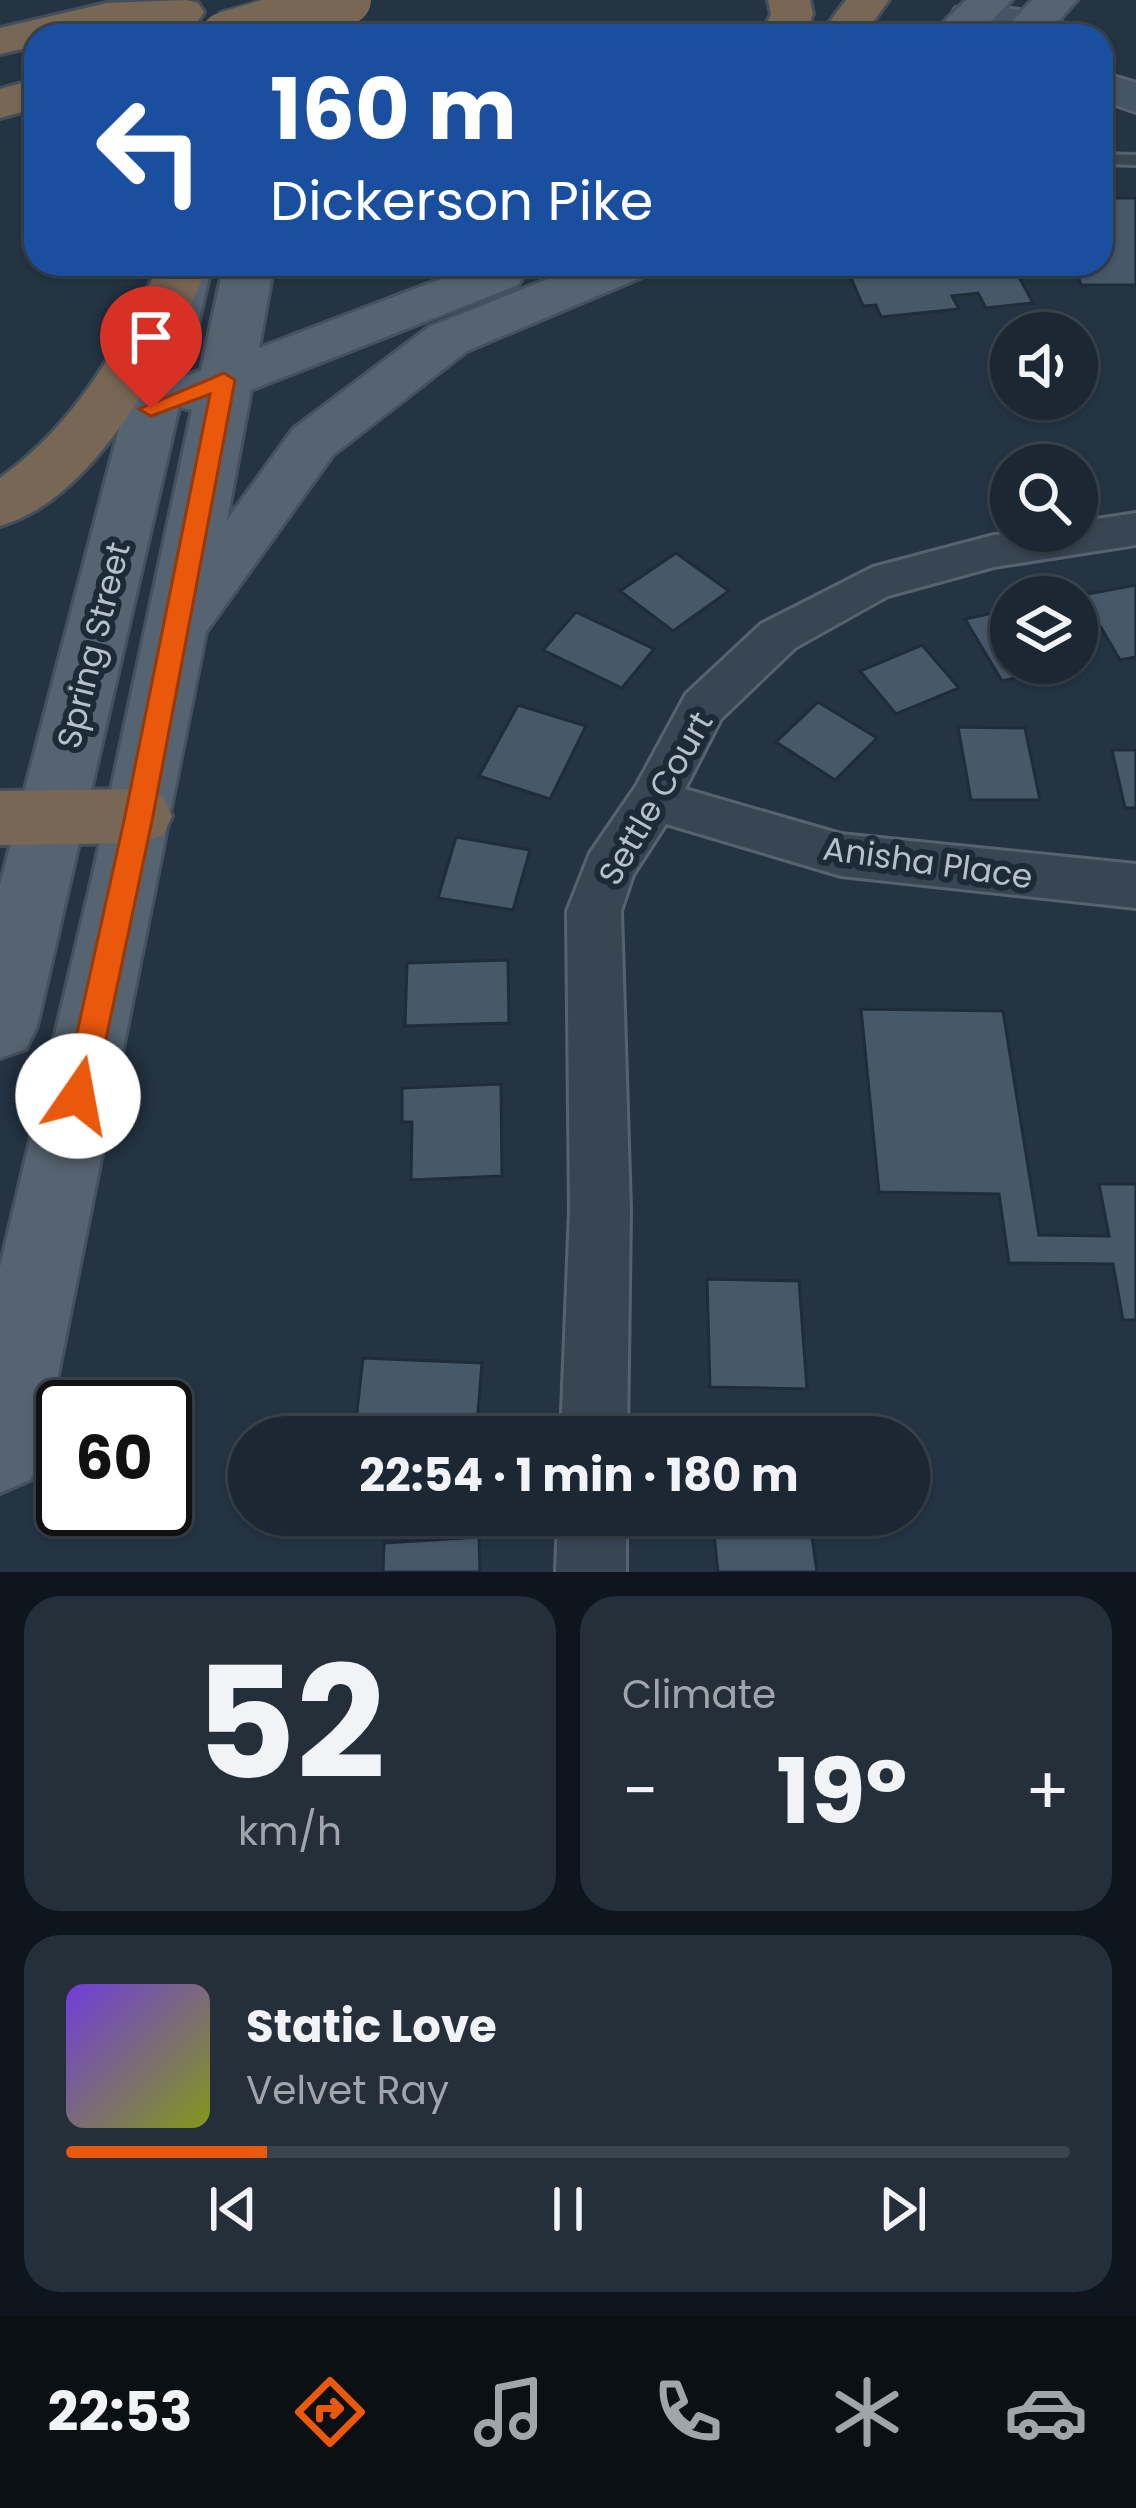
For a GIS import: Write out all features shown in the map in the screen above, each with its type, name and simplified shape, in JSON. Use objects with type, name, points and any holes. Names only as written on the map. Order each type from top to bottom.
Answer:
[{"type":"highway","points":[[266,24],[347,0]]},
{"type":"highway","points":[[145,24],[202,6]]},
{"type":"highway","points":[[73,24],[202,6]]},
{"type":"highway","points":[[0,506],[31,485],[107,411],[180,276]]},
{"type":"highway","points":[[26,817],[139,816]]},
{"type":"main road","name":"Spring Street","points":[[0,1027],[26,817],[151,409],[183,276]]},
{"type":"main road","points":[[0,1450],[139,816],[247,276]]},
{"type":"main road","points":[[255,276],[278,308],[302,319],[358,327]]},
{"type":"main road","points":[[151,409],[493,276]]},
{"type":"main road","points":[[169,334],[195,368],[224,380],[288,380],[346,369],[448,339],[600,276]]},
{"type":"main road","points":[[176,635],[313,442],[448,339]]},
{"type":"street","name":"Settle Court","points":[[595,1416],[600,1210],[594,910],[609,868],[654,800],[703,707],[778,636],[873,584],[994,551],[1136,529]]},
{"type":"street","name":"Anisha Place","points":[[654,800],[841,856],[1136,886]]},
{"type":"street","points":[[591,1572],[592,1536]]},
{"type":"building","points":[[1113,198],[1136,198],[1136,285],[1081,285],[1078,276],[1113,276]]},
{"type":"building","points":[[850,276],[1018,276],[1033,303],[986,308],[978,293],[952,296],[959,309],[881,317],[876,305],[863,306]]},
{"type":"building","points":[[676,553],[729,591],[673,631],[620,591]]},
{"type":"building","points":[[1136,585],[1136,657],[1120,660],[1098,622],[1098,592]]},
{"type":"building","points":[[576,612],[654,649],[622,688],[543,650]]},
{"type":"building","points":[[990,614],[990,661],[965,619]]},
{"type":"building","points":[[922,645],[959,688],[896,714],[860,671]]},
{"type":"building","points":[[818,702],[877,738],[835,780],[776,742]]},
{"type":"building","points":[[518,705],[586,726],[550,799],[479,776]]},
{"type":"building","points":[[958,727],[1025,728],[1040,800],[971,800]]},
{"type":"building","points":[[1112,750],[1136,750],[1136,808],[1125,808]]},
{"type":"building","points":[[456,837],[530,850],[513,910],[438,898]]},
{"type":"building","points":[[508,960],[509,1023],[405,1026],[407,963]]},
{"type":"building","points":[[861,1009],[1003,1011],[1039,1235],[1109,1236],[1099,1184],[1136,1184],[1136,1320],[1123,1320],[1113,1264],[1009,1263],[999,1194],[879,1192]]},
{"type":"building","points":[[501,1084],[502,1176],[411,1180],[412,1122],[402,1122],[402,1088]]},
{"type":"building","points":[[707,1279],[799,1281],[807,1389],[710,1387]]},
{"type":"building","points":[[363,1358],[482,1363],[478,1416],[356,1416]]},
{"type":"building","points":[[714,1536],[812,1536],[817,1572],[718,1572]]},
{"type":"building","points":[[479,1537],[480,1572],[383,1572],[384,1543]]},
{"type":"route","points":[[78,1096],[176,635],[224,380],[151,409]]}]
